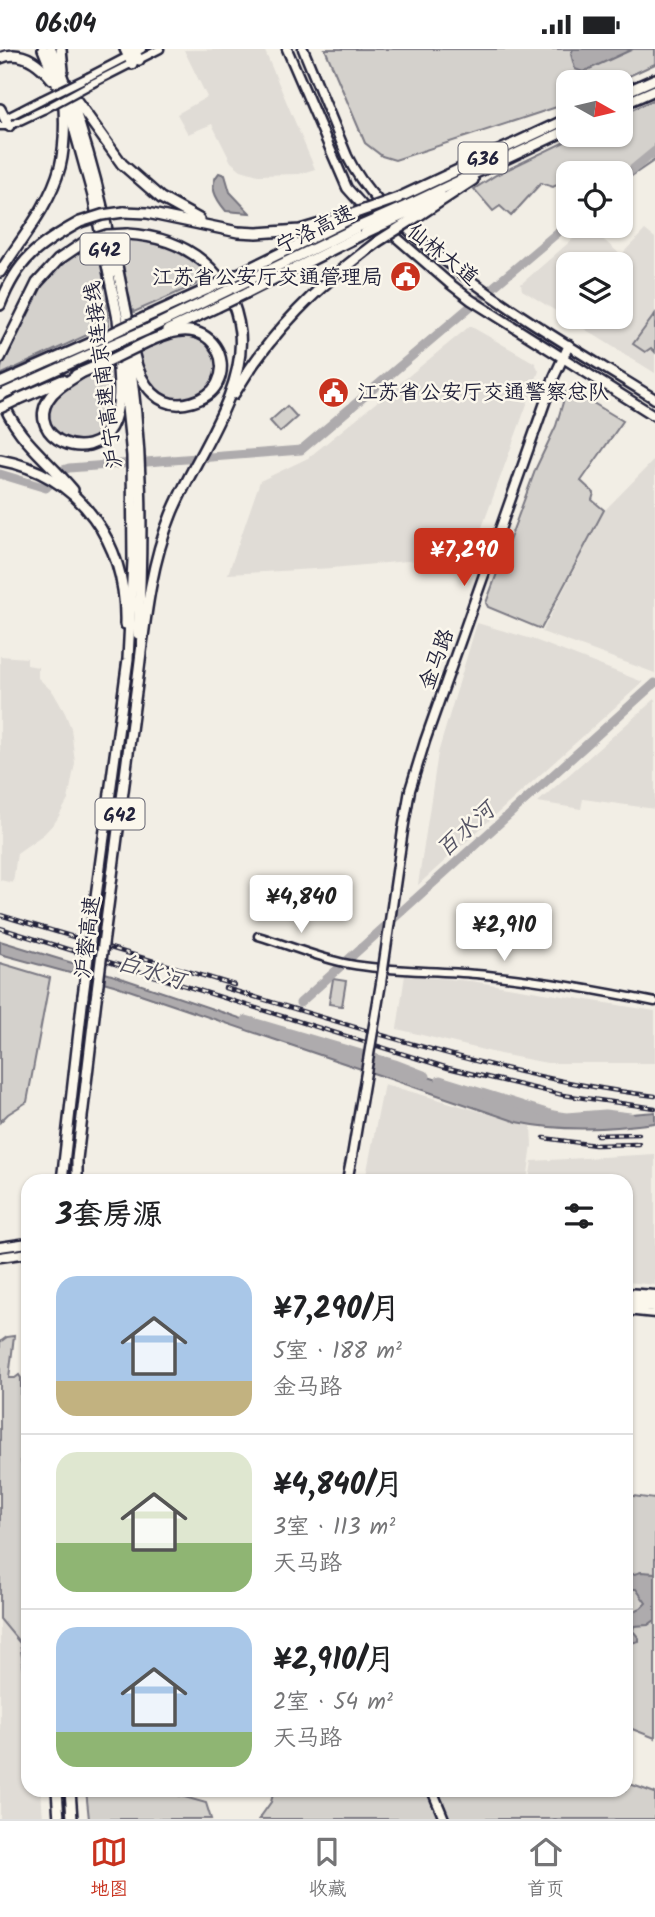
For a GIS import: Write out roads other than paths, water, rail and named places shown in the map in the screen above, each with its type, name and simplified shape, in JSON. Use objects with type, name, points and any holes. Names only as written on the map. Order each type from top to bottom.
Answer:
[{"type":"highway","name":"沪宁高速南京连接线","points":[[43,49],[64,88],[91,186],[111,282],[136,461],[133,582],[128,659],[121,707]]},
{"type":"highway","name":"沪宁高速南京连接线","points":[[51,49],[89,153],[110,244],[129,357],[136,461],[140,593],[135,699]]},
{"type":"highway","points":[[0,272],[41,209],[57,175],[64,149],[61,49]]},
{"type":"highway","points":[[0,58],[10,52],[26,53],[64,88],[107,146],[139,181],[161,198],[214,226]]},
{"type":"highway","points":[[634,88],[655,79]]},
{"type":"highway","points":[[634,99],[655,90]]},
{"type":"highway","name":"宁洛高速","points":[[0,383],[101,344],[146,330],[212,298],[238,279],[348,218],[398,198],[556,124]]},
{"type":"highway","name":"宁洛高速","points":[[238,279],[412,211],[556,135]]},
{"type":"highway","points":[[216,422],[246,374],[285,322],[323,285],[412,211],[501,162]]},
{"type":"highway","points":[[0,305],[7,288],[27,259],[45,241],[80,222],[102,215],[147,213],[238,232],[272,233],[300,230],[348,218]]},
{"type":"highway","points":[[149,341],[212,298],[246,293],[362,230]]},
{"type":"highway","name":"G42","points":[[0,358],[37,283],[58,260],[83,243],[127,234],[159,237],[179,245],[205,263],[226,289],[238,320],[240,348],[236,375],[171,513],[156,561],[135,699]]},
{"type":"highway","points":[[0,408],[104,363],[149,341],[180,331],[190,330],[208,337],[218,350],[221,358],[217,384],[200,400],[185,404],[165,402],[148,389],[135,359],[119,271],[110,244]]},
{"type":"highway","points":[[81,373],[53,393],[44,410],[49,432],[63,443],[77,447],[92,444],[106,434],[116,415],[119,389],[111,282]]},
{"type":"highway","name":"宁洛高速","points":[[0,395],[101,344],[144,318],[212,298]]},
{"type":"highway","points":[[0,395],[14,426],[53,475]]},
{"type":"highway","name":"G42","points":[[0,460],[53,475],[64,483],[87,507],[113,553],[123,592],[125,614],[121,707]]},
{"type":"highway","name":"沪蓉高速","points":[[77,1174],[96,999],[135,699]]},
{"type":"highway","name":"沪蓉高速","points":[[63,1174],[121,707]]},
{"type":"highway","points":[[57,1797],[59,1819]]},
{"type":"highway","points":[[70,1797],[72,1819]]},
{"type":"main road","name":"仙林大道","points":[[287,49],[347,188],[381,224],[471,300],[655,416]]},
{"type":"main road","name":"仙林大道","points":[[303,49],[347,156],[363,185],[409,231],[482,290],[655,399]]},
{"type":"main road","name":"金马路","points":[[348,1174],[410,790],[562,356],[569,345]]},
{"type":"main road","points":[[0,1247],[21,1244]]},
{"type":"main road","points":[[0,1257],[21,1254]]},
{"type":"main road","points":[[633,1298],[655,1300]]},
{"type":"main road","points":[[633,1306],[654,1307]]},
{"type":"main road","points":[[435,1797],[444,1819]]},
{"type":"street","points":[[3,120],[45,109],[133,54],[160,49]]},
{"type":"street","points":[[3,120],[41,100],[92,79]]},
{"type":"street","points":[[258,936],[335,961],[369,968],[466,973],[527,980],[576,986],[655,1002]]},
{"type":"street","points":[[633,1292],[655,1294]]},
{"type":"street","points":[[633,1312],[655,1314]]},
{"type":"waterway","points":[[633,169],[655,151]]},
{"type":"waterway","points":[[0,474],[46,488],[63,470],[69,468],[301,450],[556,234]]},
{"type":"waterway","name":"百水河","points":[[300,1003],[655,683]]},
{"type":"waterway","points":[[246,1020],[395,1064],[426,1076]]},
{"type":"waterway","points":[[440,1080],[553,1115],[566,1117],[605,1114],[630,1117]]},
{"type":"railway","points":[[0,915],[234,985]]},
{"type":"railway","points":[[0,928],[448,1068],[563,1095],[655,1108]]},
{"type":"railway","points":[[225,988],[491,1065],[600,1088],[655,1096]]},
{"type":"railway","points":[[597,1135],[639,1134]]},
{"type":"railway","points":[[544,1138],[595,1145],[639,1144]]},
{"type":"place","name":"江苏省公安厅交通管理局","points":[[406,277]]},
{"type":"place","name":"江苏省公安厅交通警察总队","points":[[334,392]]},
{"type":"water label","name":"白水河","points":[[151,971]]}]
